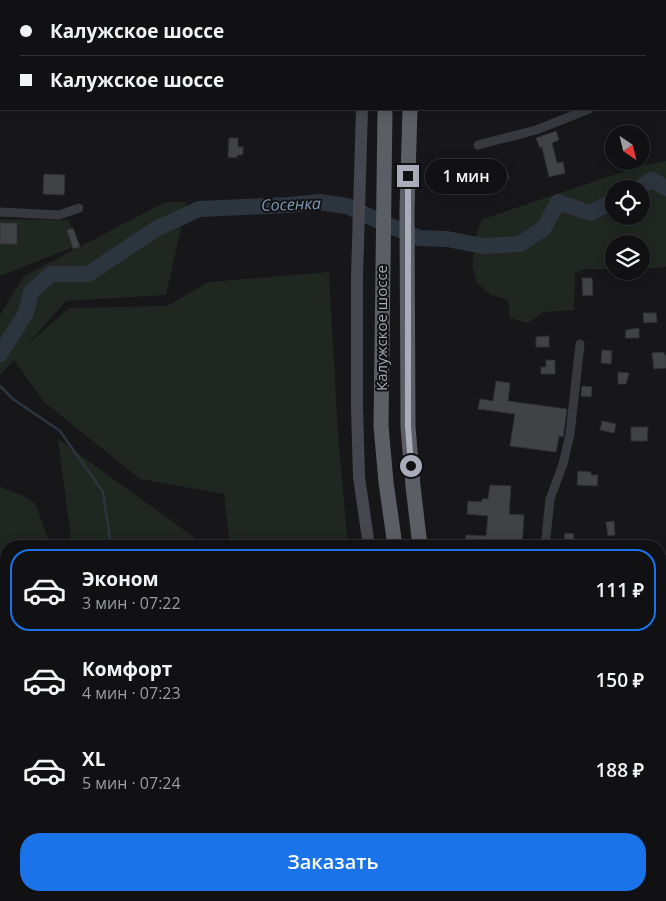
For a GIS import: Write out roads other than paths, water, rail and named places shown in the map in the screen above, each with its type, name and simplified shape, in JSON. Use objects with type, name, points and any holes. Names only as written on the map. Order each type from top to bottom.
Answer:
[{"type":"highway","name":"Калужское шоссе","points":[[385,110],[381,426],[394,540]]},
{"type":"highway","name":"Калужское шоссе","points":[[410,110],[407,210],[408,426],[419,540]]},
{"type":"main road","points":[[362,110],[356,278],[357,408],[359,477],[368,540]]},
{"type":"main road","points":[[363,500],[376,540]]},
{"type":"street","points":[[478,145],[536,130],[586,110]]},
{"type":"street","points":[[0,212],[59,215],[79,208]]},
{"type":"street","points":[[546,540],[550,499],[563,464],[570,434],[580,344]]},
{"type":"waterway","name":"Сосенка","points":[[650,181],[652,180],[666,188]]},
{"type":"waterway","name":"Сосенка","points":[[0,354],[26,313],[31,292],[51,274],[88,274],[156,229],[199,209],[319,202],[347,206],[419,238],[447,239],[483,246],[520,244],[544,228],[558,202],[590,213],[605,206]]},
{"type":"waterway","points":[[0,386],[13,399],[60,431],[103,492],[110,540]]}]
